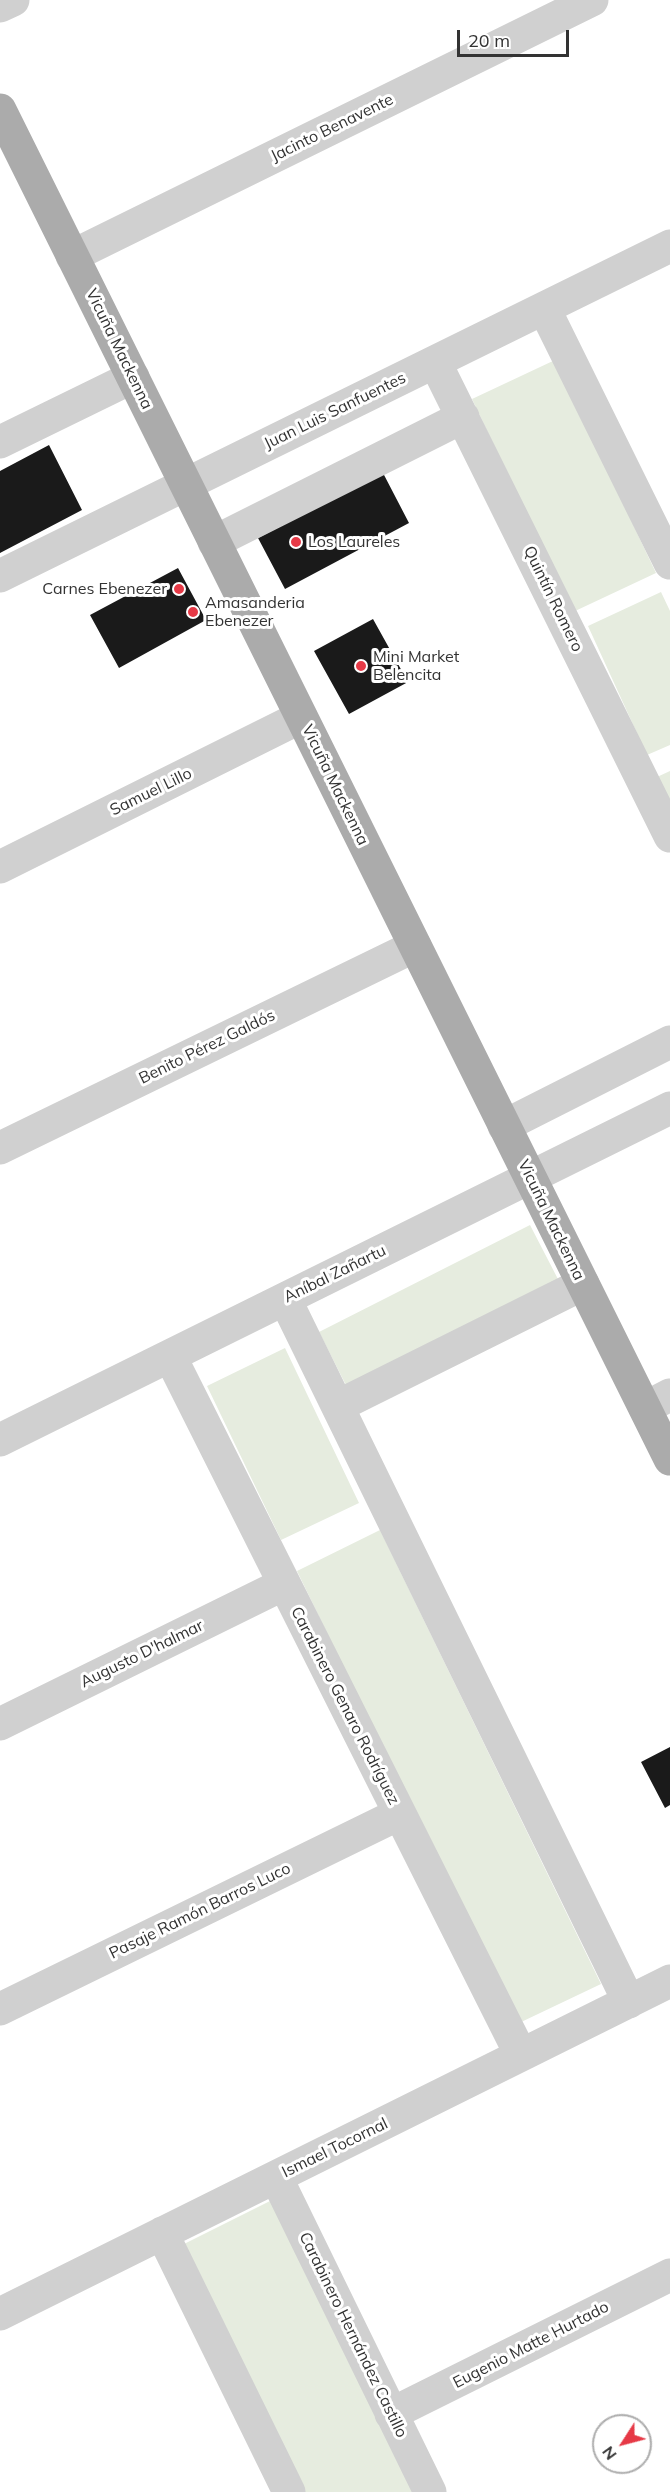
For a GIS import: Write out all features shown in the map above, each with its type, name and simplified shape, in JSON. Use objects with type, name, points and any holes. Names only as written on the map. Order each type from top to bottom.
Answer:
[{"type":"main road","name":"Vicuña Mackenna","points":[[0,110],[583,1284],[657,1402],[670,1459]]},
{"type":"street","points":[[0,6],[13,0]]},
{"type":"street","name":"Jacinto Benavente","points":[[72,256],[592,0]]},
{"type":"street","name":"Juan Luis Sanfuentes","points":[[0,576],[670,246]]},
{"type":"street","points":[[544,308],[666,546]]},
{"type":"street","name":"Quintín Romero","points":[[435,362],[670,836]]},
{"type":"street","points":[[0,442],[133,377]]},
{"type":"street","points":[[214,542],[463,417]]},
{"type":"street","name":"Samuel Lillo","points":[[0,867],[301,717]]},
{"type":"street","name":"Benito Pérez Galdós","points":[[0,1148],[415,946]]},
{"type":"street","points":[[504,1126],[670,1042]]},
{"type":"street","name":"Aníbal Zañartu","points":[[0,1440],[670,1108]]},
{"type":"street","points":[[338,1406],[583,1284]]},
{"type":"street","points":[[285,1299],[629,2001]]},
{"type":"street","name":"Carabinero Genaro Rodríguez","points":[[170,1356],[521,2055]]},
{"type":"street","name":"Augusto D'halmar","points":[[0,1724],[284,1584]]},
{"type":"street","name":"Pasaje Ramón Barros Luco","points":[[0,2009],[399,1814]]},
{"type":"street","name":"Ismael Tocornal","points":[[0,2314],[670,1981]]},
{"type":"street","name":"Carabinero Hernández Castillo","points":[[276,2177],[430,2492]]},
{"type":"street","points":[[162,2233],[289,2492]]},
{"type":"street","name":"Eugenio Matte Hurtado","points":[[392,2414],[670,2275]]},
{"type":"shaded area","points":[[555,360],[656,573],[573,612],[472,399]]},
{"type":"shaded area","points":[[661,592],[670,611],[670,745],[647,755],[588,626]]},
{"type":"shaded area","points":[[670,771],[670,803],[657,777]]},
{"type":"shaded area","points":[[530,1225],[560,1283],[349,1391],[319,1332]]},
{"type":"shaded area","points":[[285,1348],[359,1503],[281,1540],[207,1386]]},
{"type":"shaded area","points":[[380,1530],[601,1984],[517,2024],[297,1571]]},
{"type":"shaded area","points":[[276,2198],[421,2492],[300,2492],[182,2245]]},
{"type":"building","points":[[49,445],[82,510],[0,553],[0,471]]},
{"type":"building","points":[[383,473],[409,523],[285,589],[258,538]]},
{"type":"building","points":[[178,568],[206,620],[119,668],[90,615]]},
{"type":"building","name":"Mini Market Belencita","points":[[373,619],[408,682],[349,714],[314,651]]},
{"type":"building","points":[[670,1747],[670,1805],[665,1808],[641,1762]]},
{"type":"place","name":"Los Laureles","points":[[296,542]]},
{"type":"place","name":"Carnes Ebenezer","points":[[179,589]]},
{"type":"place","name":"Amasanderia Ebenezer","points":[[193,612]]},
{"type":"place","name":"Mini Market Belencita","points":[[361,666]]}]
